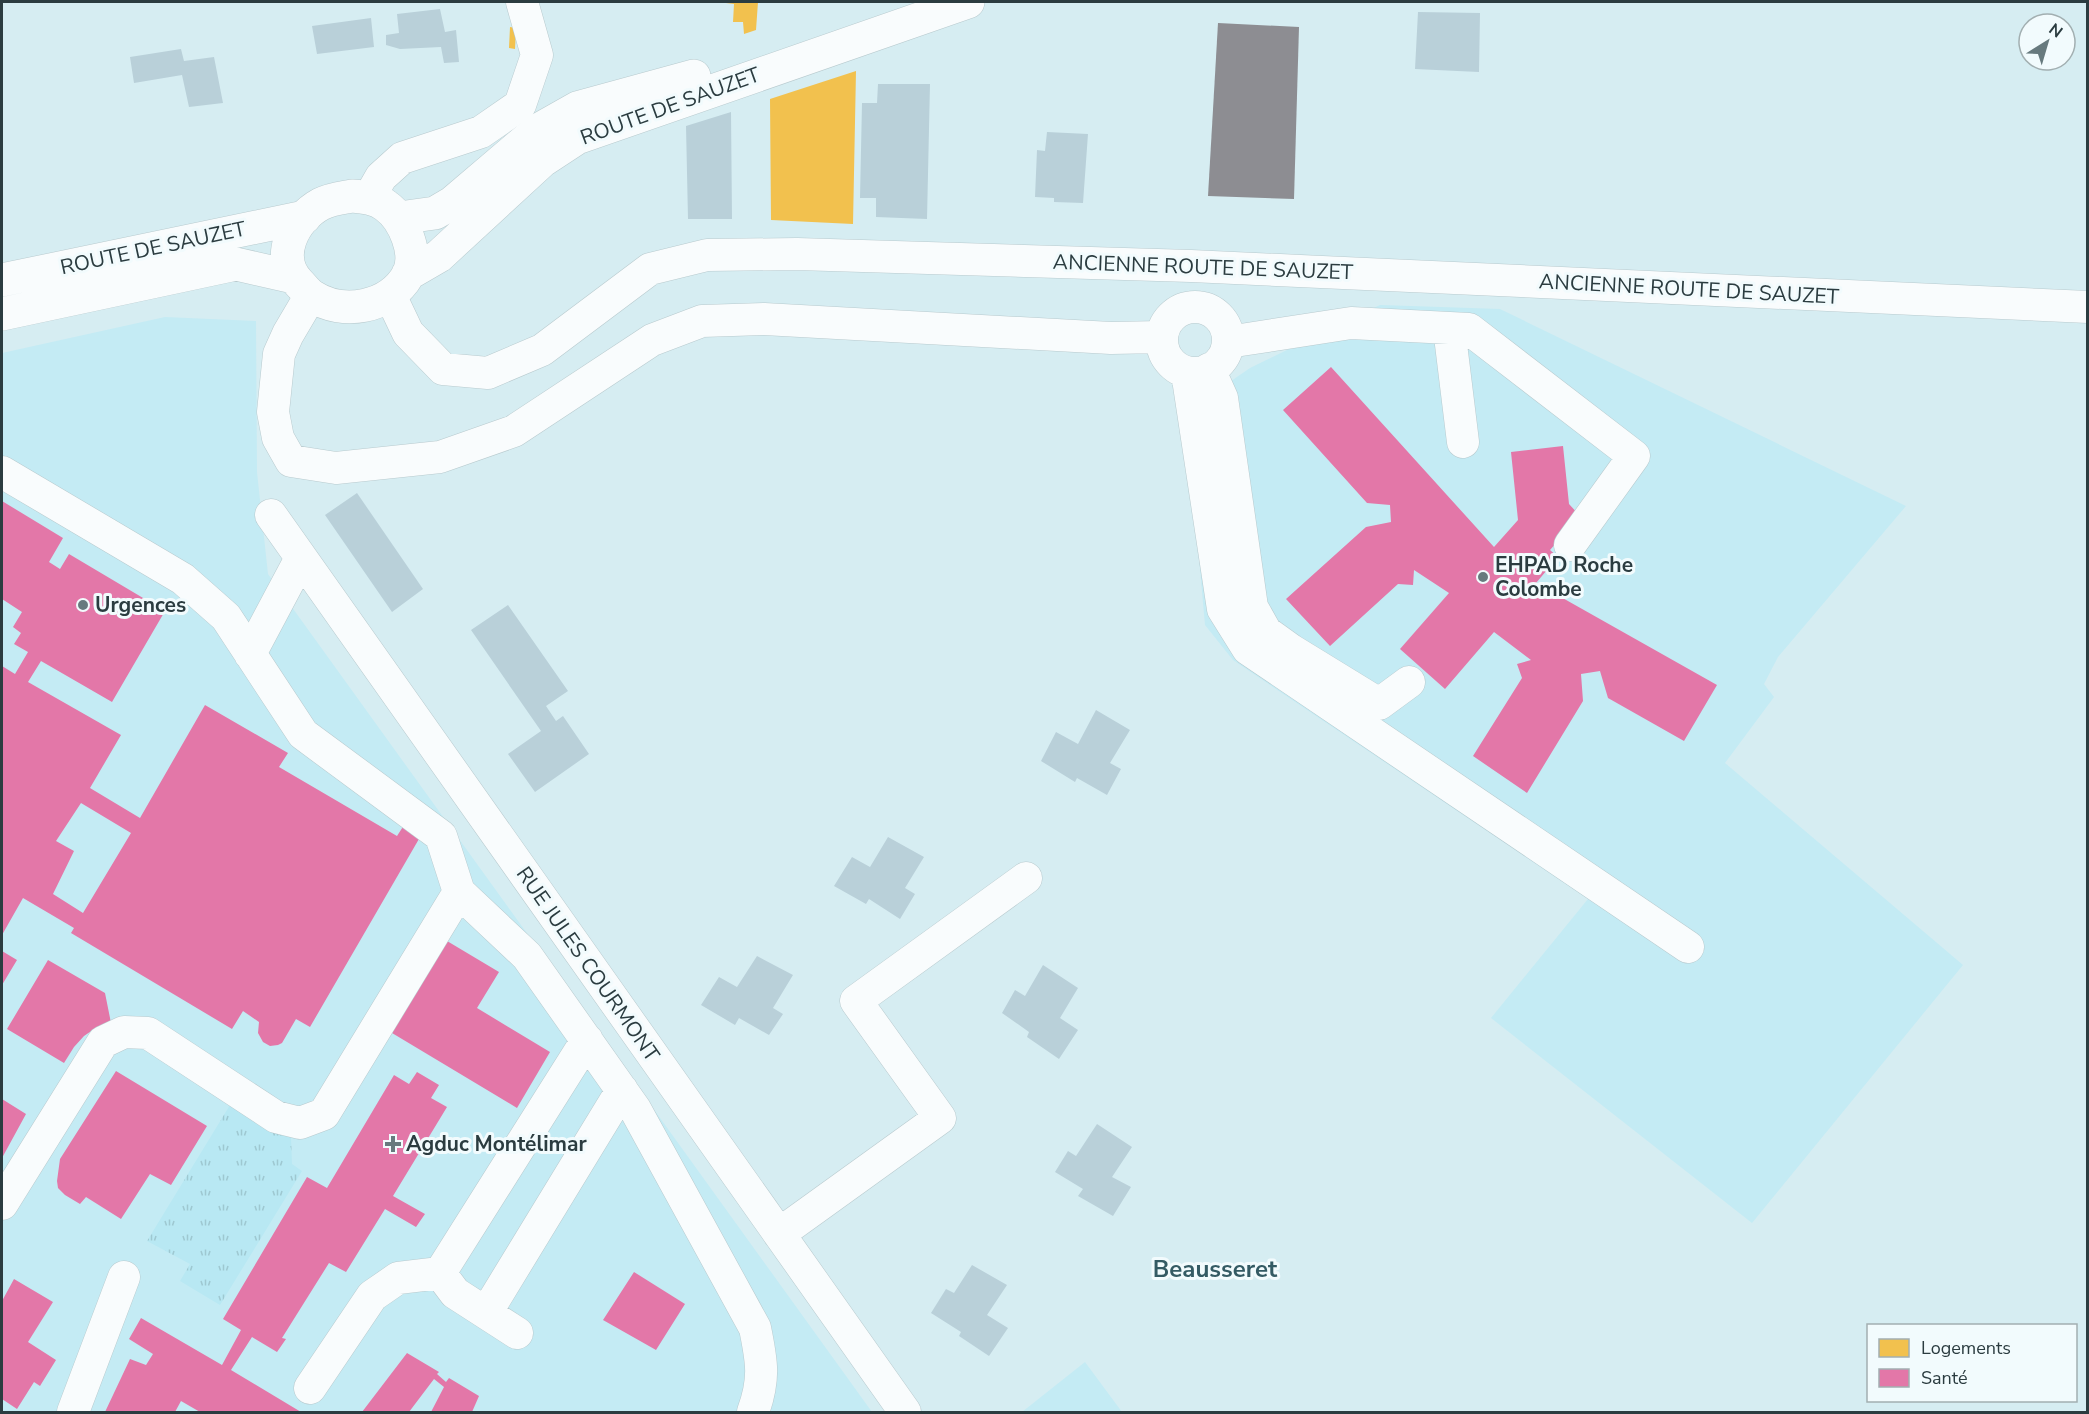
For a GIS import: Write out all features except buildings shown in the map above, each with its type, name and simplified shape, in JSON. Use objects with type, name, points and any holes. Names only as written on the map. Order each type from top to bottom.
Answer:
[{"type":"main road","name":"ROUTE DE SAUZET","points":[[399,218],[435,213],[452,203],[538,130],[577,108],[966,2]]},
{"type":"main road","name":"ROUTE DE SAUZET","points":[[399,285],[439,256],[542,160],[577,138],[966,2]]},
{"type":"main road","points":[[352,196],[369,198],[386,206],[399,218],[408,236],[411,255],[399,285],[371,305],[350,308],[329,304],[302,286],[287,261],[288,244],[294,229],[319,206],[334,199],[352,196]]},
{"type":"main road","name":"ROUTE DE SAUZET","points":[[2,280],[305,217]]},
{"type":"main road","name":"ROUTE DE SAUZET","points":[[2,314],[236,264],[302,286]]},
{"type":"street","points":[[369,198],[381,177],[402,158],[481,132],[520,105],[537,55],[522,2]]},
{"type":"street","name":"ANCIENNE ROUTE DE SAUZET","points":[[399,285],[408,333],[443,369],[488,373],[542,350],[650,269],[707,255],[797,254],[1191,266],[2088,307]]},
{"type":"street","points":[[302,286],[288,334],[279,354],[273,412],[278,438],[291,461],[336,468],[440,457],[514,431],[652,340],[702,321],[764,319],[1112,338],[1162,337]]},
{"type":"street","points":[[1192,306],[1214,312],[1222,320],[1227,331],[1228,342],[1219,363],[1198,370],[1176,367],[1164,348],[1162,337],[1165,326],[1172,316],[1181,309],[1192,306]]},
{"type":"street","points":[[1228,342],[1351,323],[1469,329],[1634,456],[1570,545]]},
{"type":"street","points":[[1449,328],[1463,442]]},
{"type":"street","points":[[1198,370],[1222,398],[1252,607],[1266,632],[1379,704],[1409,682]]},
{"type":"street","points":[[1198,370],[1223,609],[1248,649],[1688,947]]},
{"type":"street","points":[[2,472],[183,579],[226,617],[303,734],[441,836],[459,892],[527,956],[635,1109],[755,1328],[762,1363],[761,1391],[753,1413]]},
{"type":"street","name":"RUE JULES COURMONT","points":[[271,515],[905,1413]]},
{"type":"street","points":[[250,654],[301,558]]},
{"type":"street","points":[[778,1234],[940,1118],[856,1001],[1026,878]]},
{"type":"street","points":[[2,1203],[103,1042],[124,1032],[148,1033],[276,1117],[300,1123],[324,1114],[459,892]]},
{"type":"street","points":[[440,1273],[586,1040]]},
{"type":"street","points":[[486,1313],[622,1090]]},
{"type":"street","points":[[440,1273],[455,1293],[516,1332]]},
{"type":"street","points":[[310,1388],[372,1296],[398,1278],[440,1273]]},
{"type":"street","points":[[72,1413],[124,1277]]},
{"type":"shaded area","points":[[1380,305],[1500,309],[1906,506],[1778,657],[1764,684],[1774,697],[1725,763],[1963,965],[1752,1223],[1491,1018],[1588,899],[1233,660],[1205,625],[1186,412],[1250,368]]},
{"type":"shaded area","points":[[165,317],[256,321],[257,472],[268,574],[872,1412],[2,1412],[2,353]]},
{"type":"shaded area","points":[[1085,1362],[1122,1412],[1022,1412]]},
{"type":"green space","points":[[230,1105],[291,1137],[292,1164],[302,1171],[220,1305],[180,1281],[190,1264],[147,1241]]},
{"type":"place","name":"EHPAD Roche Colombe","points":[[1483,577]]},
{"type":"place","name":"Urgences","points":[[83,605]]},
{"type":"place","name":"Agduc Montélimar","points":[[393,1144]]},
{"type":"district","name":"Beausseret","points":[[1215,1269]]}]
